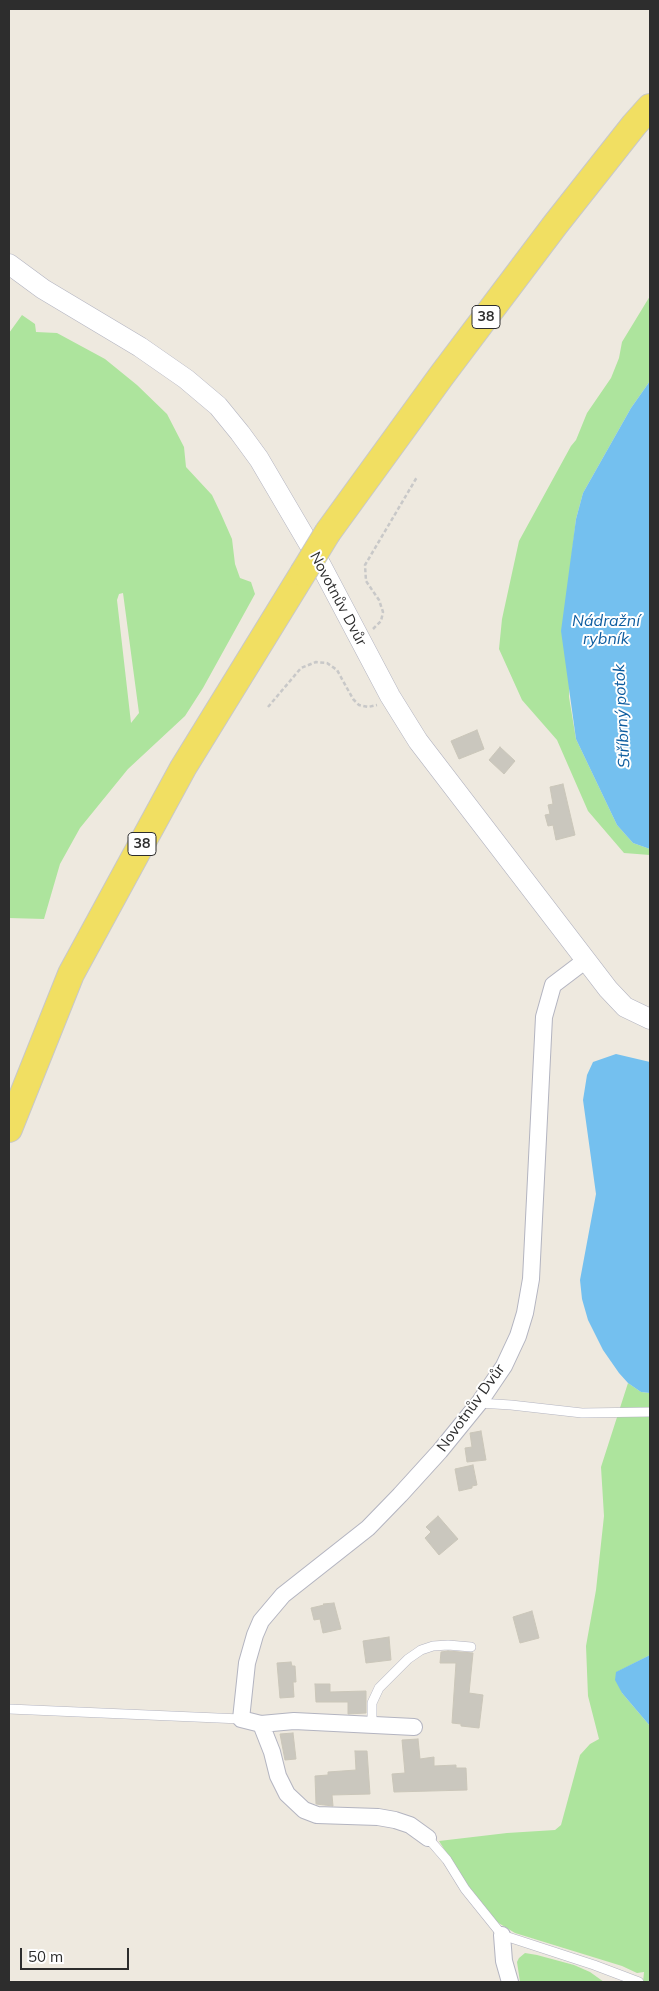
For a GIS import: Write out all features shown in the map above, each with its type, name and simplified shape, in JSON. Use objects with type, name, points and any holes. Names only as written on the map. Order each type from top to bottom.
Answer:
[{"type":"main road","name":"38","points":[[9,1129],[71,974],[183,768],[328,532],[442,375],[549,233],[650,107]]},
{"type":"street","name":"Novotnův Dvůr","points":[[9,264],[43,288],[186,379],[218,406],[259,459],[316,556],[390,696],[418,741],[608,989],[625,1007],[650,1019]]},
{"type":"street","name":"Novotnův Dvůr","points":[[241,1719],[247,1663],[261,1621],[283,1595],[368,1528],[440,1452],[479,1403],[504,1366],[518,1336],[525,1313],[531,1280],[544,1017],[553,985],[586,960]]},
{"type":"street","points":[[241,1719],[261,1724],[294,1721],[414,1726]]},
{"type":"street","points":[[261,1724],[272,1752],[278,1776],[287,1794],[304,1810],[317,1814],[378,1817],[395,1820],[410,1825],[428,1838]]},
{"type":"street","points":[[502,1935],[504,1960],[510,1982]]},
{"type":"lane","points":[[479,1403],[582,1413],[650,1412]]},
{"type":"lane","points":[[372,1725],[372,1703],[379,1688],[408,1658],[421,1650],[433,1646],[448,1644],[471,1647]]},
{"type":"lane","points":[[9,1709],[241,1719]]},
{"type":"lane","points":[[428,1838],[447,1860],[465,1889],[502,1935],[639,1982]]},
{"type":"path","points":[[360,640],[378,625],[383,612],[379,600],[366,581],[365,564],[417,477]]},
{"type":"path","points":[[268,707],[301,668],[316,662],[327,664],[337,670],[353,699],[360,705],[373,707],[390,696]]},
{"type":"green space","points":[[650,296],[650,381],[631,408],[583,493],[576,519],[571,562],[569,697],[576,739],[617,825],[633,843],[650,849],[650,855],[624,853],[588,811],[557,740],[522,700],[499,649],[502,619],[519,541],[576,440],[587,413],[611,378],[619,358],[622,342]]},
{"type":"green space","points":[[22,315],[35,324],[36,332],[57,333],[105,359],[137,385],[167,414],[184,447],[186,467],[212,495],[221,514],[232,539],[235,564],[240,578],[251,582],[255,594],[203,688],[185,716],[128,769],[80,828],[60,864],[44,919],[9,918],[9,333]],"holes":[[[123,593],[139,713],[131,723],[117,600],[119,594]]]},
{"type":"green space","points":[[628,1383],[641,1392],[650,1393],[650,1655],[617,1672],[622,1693],[650,1726],[650,1982],[643,1982],[644,1972],[637,1973],[622,1966],[515,1933],[492,1919],[477,1901],[439,1841],[507,1833],[555,1830],[561,1825],[580,1755],[590,1744],[599,1739],[588,1696],[586,1646],[596,1590],[604,1516],[601,1467]]},
{"type":"green space","points":[[525,1953],[574,1965],[590,1972],[604,1982],[520,1982],[517,1962]]},
{"type":"water","name":"Nádražní rybník","points":[[650,381],[650,849],[633,843],[617,825],[576,739],[561,631],[576,519],[583,493],[631,408]]},
{"type":"water","points":[[616,1054],[650,1062],[650,1393],[641,1392],[628,1383],[603,1350],[588,1320],[582,1299],[580,1280],[596,1194],[583,1100],[587,1075],[593,1062]]},
{"type":"water","points":[[650,1655],[650,1726],[622,1693],[615,1680],[616,1672]]},
{"type":"building","points":[[477,730],[484,749],[459,759],[451,741]]},
{"type":"building","points":[[500,747],[515,761],[504,774],[489,760]]},
{"type":"building","points":[[563,784],[575,835],[556,840],[553,825],[548,826],[545,815],[550,814],[548,805],[553,804],[550,787]]},
{"type":"building","points":[[481,1431],[486,1460],[467,1462],[465,1448],[472,1447],[470,1433]]},
{"type":"building","points":[[473,1465],[477,1485],[459,1491],[455,1469]]},
{"type":"building","points":[[438,1516],[458,1539],[439,1555],[425,1538],[431,1532],[426,1527]]},
{"type":"building","points":[[334,1603],[341,1629],[323,1633],[320,1619],[314,1620],[311,1608]]},
{"type":"building","points":[[532,1611],[539,1638],[520,1643],[513,1617]]},
{"type":"building","points":[[389,1637],[391,1660],[366,1663],[363,1641]]},
{"type":"building","points":[[441,1652],[473,1653],[469,1693],[483,1695],[479,1728],[452,1723],[456,1663],[440,1663]]},
{"type":"building","points":[[291,1662],[292,1666],[295,1666],[296,1682],[293,1682],[294,1697],[280,1698],[277,1663]]},
{"type":"building","points":[[315,1684],[330,1684],[330,1692],[366,1691],[366,1713],[348,1714],[348,1702],[316,1702]]},
{"type":"building","points":[[293,1733],[296,1759],[285,1760],[280,1734]]},
{"type":"building","points":[[418,1739],[420,1759],[434,1757],[434,1766],[456,1765],[456,1768],[466,1768],[467,1790],[394,1792],[392,1774],[405,1773],[402,1740]]},
{"type":"building","points":[[355,1751],[367,1751],[370,1794],[332,1795],[333,1806],[316,1804],[315,1776],[328,1775],[328,1772],[356,1770]]},
{"type":"water label","name":"Stříbrný potok","points":[[622,716]]}]
